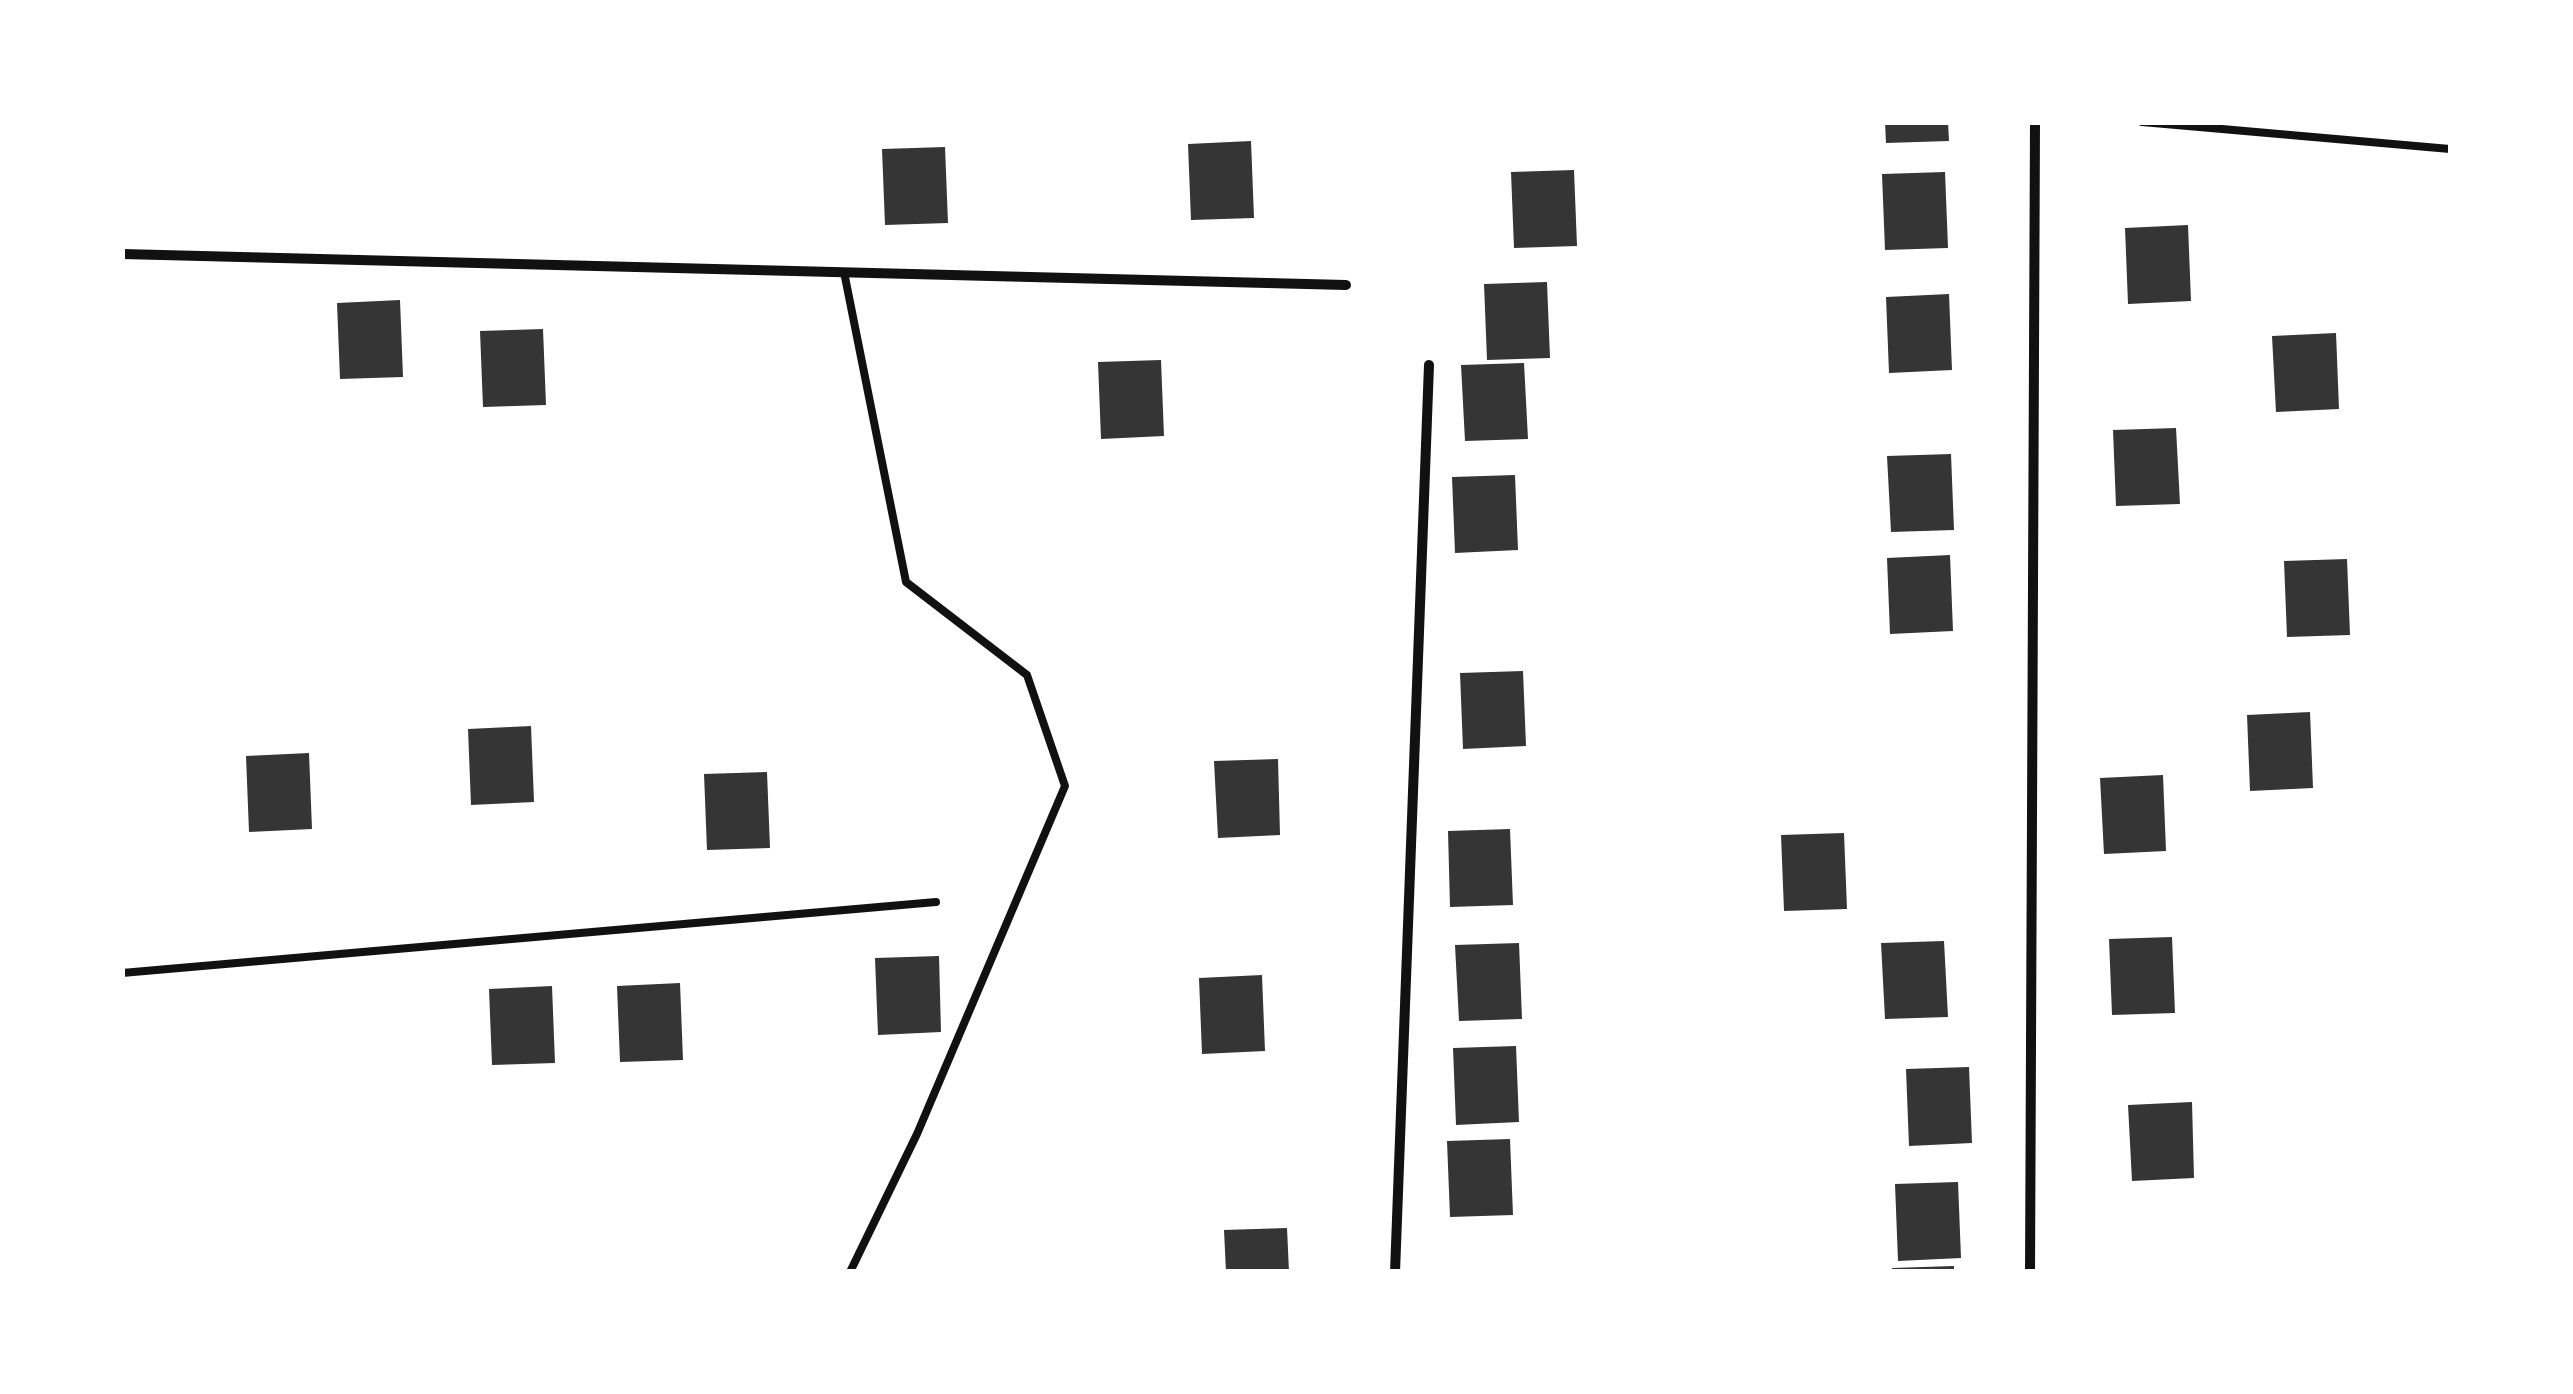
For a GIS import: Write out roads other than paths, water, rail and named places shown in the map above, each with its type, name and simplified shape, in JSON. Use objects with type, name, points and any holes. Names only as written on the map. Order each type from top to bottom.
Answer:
[{"type":"street","points":[[2030,1272],[2036,122]]},
{"type":"street","points":[[122,254],[1346,284]]},
{"type":"street","points":[[1395,1272],[1429,365]]},
{"type":"lane","points":[[2142,122],[2450,150]]},
{"type":"lane","points":[[844,272],[906,582],[1027,675],[1065,786],[917,1134],[850,1272]]},
{"type":"lane","points":[[122,973],[936,902]]}]
